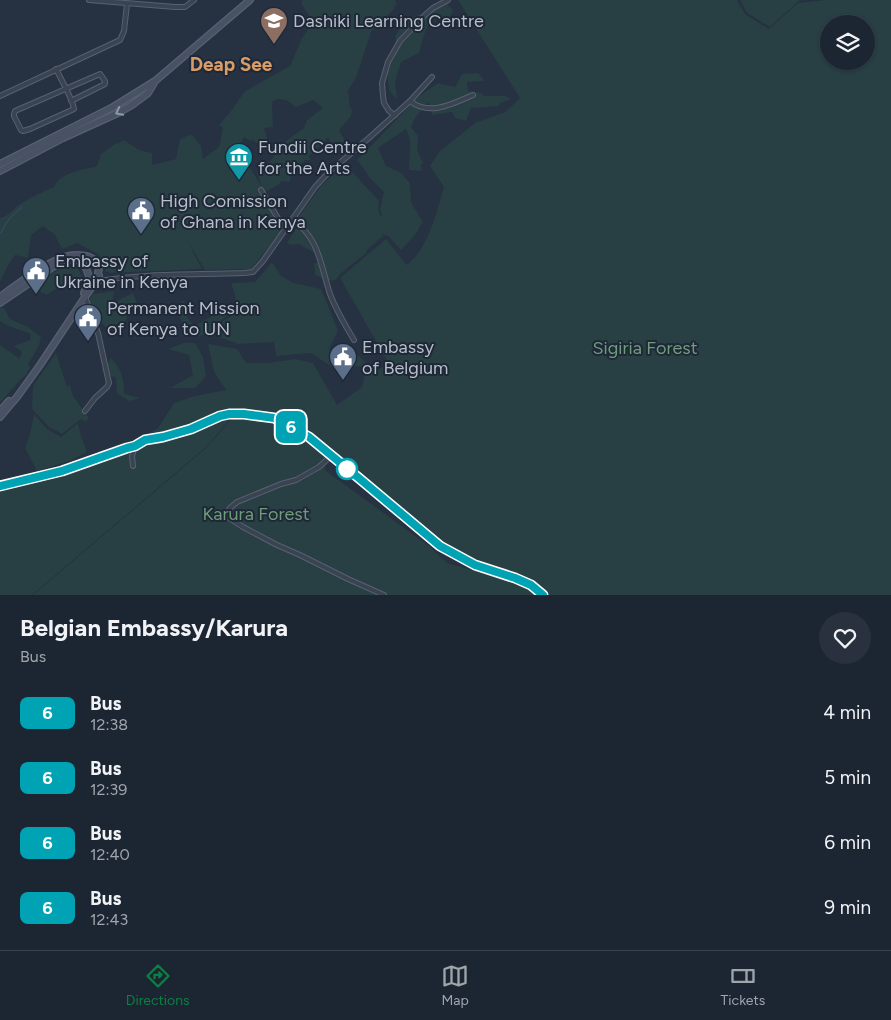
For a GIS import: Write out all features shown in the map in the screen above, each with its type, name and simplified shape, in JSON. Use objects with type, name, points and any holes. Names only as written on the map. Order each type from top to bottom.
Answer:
[{"type":"main road","points":[[0,164],[113,107],[155,81],[250,0]]},
{"type":"main road","points":[[0,171],[132,105],[148,93],[155,81]]},
{"type":"main road","points":[[0,298],[54,261],[64,257],[81,255],[90,257],[96,263],[98,269],[85,296],[40,365],[0,417]]},
{"type":"main road","points":[[0,304],[53,267],[67,260],[81,262],[95,278]]},
{"type":"main road","points":[[0,410],[25,383],[95,278]]},
{"type":"main road","points":[[0,486],[62,471],[135,446],[145,440],[191,429],[220,416],[244,414],[274,418],[309,437],[440,546],[475,565],[531,585],[543,595]]},
{"type":"street","points":[[89,0],[176,7],[185,6],[194,0]]},
{"type":"street","points":[[395,115],[389,111],[384,103],[383,96],[382,83],[388,62],[400,40],[433,8],[448,0]]},
{"type":"street","points":[[0,96],[120,40],[124,31],[127,4]]},
{"type":"street","points":[[56,70],[66,89],[71,101],[74,108],[72,111],[30,130],[23,131],[14,116],[15,111],[66,89],[100,74],[105,79],[105,84],[71,101]]},
{"type":"street","points":[[95,278],[112,279],[250,273],[256,270],[315,187],[328,173],[409,102],[432,77]]},
{"type":"street","points":[[409,102],[428,109],[452,104],[473,94]]},
{"type":"street","points":[[261,190],[285,230]]},
{"type":"street","points":[[292,220],[298,223],[318,253],[330,293],[354,340]]},
{"type":"street","points":[[85,296],[98,333],[109,382],[107,387],[85,410]]},
{"type":"street","points":[[133,466],[132,456],[135,446]]},
{"type":"street","points":[[330,456],[319,467],[296,480],[237,502],[230,508],[226,516],[277,545],[384,595]]},
{"type":"green space","points":[[302,0],[395,0],[397,5],[371,32],[356,78],[348,91],[350,107],[353,111],[339,130],[347,144],[335,154],[328,137],[309,156],[311,160],[305,160],[291,173],[290,182],[282,181],[265,192],[286,226],[251,269],[205,270],[187,240],[202,269],[109,273],[106,272],[98,254],[77,243],[62,249],[55,235],[43,226],[31,235],[28,258],[15,255],[0,282],[0,218],[24,201],[54,187],[61,178],[79,170],[97,166],[101,154],[115,144],[124,140],[139,150],[152,153],[152,165],[176,159],[180,139],[191,134],[201,146],[203,159],[219,147],[223,128],[219,125],[245,91],[290,66],[302,38],[313,21],[302,5]],"holes":[[[278,99],[286,100],[296,107],[313,100],[323,108],[307,120],[304,128],[286,141],[270,161],[257,173],[262,187],[239,151],[239,148],[244,137],[259,144],[268,141],[264,128],[273,127],[273,101]]]},
{"type":"green space","name":"Sigiria Forest","points":[[458,0],[737,0],[745,14],[769,29],[798,3],[825,0],[891,0],[891,595],[540,595],[528,583],[456,556],[324,452],[326,471],[429,546],[447,563],[524,585],[534,595],[33,595],[206,448],[235,415],[242,413],[210,419],[183,430],[134,442],[158,428],[174,403],[195,396],[226,390],[214,372],[208,344],[237,349],[246,363],[267,363],[295,359],[313,363],[337,405],[362,387],[364,377],[389,364],[340,278],[386,239],[407,265],[415,258],[431,229],[444,187],[430,166],[439,152],[475,123],[505,112],[520,98]]},
{"type":"green space","points":[[740,0],[800,0],[770,27],[747,13]]},
{"type":"green space","points":[[444,1],[453,10],[449,20],[431,19],[419,53],[401,62],[395,82],[397,100],[389,90],[387,70],[397,51],[395,36],[405,20],[423,13]]},
{"type":"green space","points":[[478,73],[485,81],[467,82],[468,91],[481,93],[485,96],[505,96],[511,99],[499,104],[500,106],[471,108],[466,121],[455,118],[452,112],[432,115],[428,103],[415,118],[411,127],[418,136],[417,150],[423,163],[421,171],[409,170],[410,144],[406,129],[378,148],[386,166],[401,173],[410,183],[411,202],[423,222],[416,234],[401,250],[388,236],[382,234],[383,236],[366,253],[340,274],[336,280],[329,281],[315,275],[314,263],[318,263],[318,255],[299,244],[292,245],[287,243],[300,222],[298,218],[321,186],[341,165],[343,167],[346,165],[379,201],[378,210],[381,217],[380,209],[384,192],[369,177],[357,160],[418,97],[438,83],[455,87],[462,74]]},
{"type":"green space","points":[[272,262],[281,276],[294,283],[321,289],[338,331],[329,349],[335,360],[358,355],[369,366],[332,367],[311,353],[276,356],[274,342],[238,344],[219,337],[221,322],[237,313],[235,295],[231,283],[255,282]]},
{"type":"green space","points":[[64,266],[77,266],[83,279],[65,284],[46,295],[35,288],[42,280]]},
{"type":"green space","points":[[114,291],[112,303],[133,293],[139,308],[126,312],[127,318],[118,335],[87,317],[84,309],[93,294]]},
{"type":"green space","points":[[183,300],[191,313],[187,317],[194,326],[223,310],[227,316],[218,323],[213,332],[200,336],[182,336],[182,325],[178,307]]},
{"type":"green space","points":[[0,308],[4,308],[10,319],[28,327],[41,337],[39,345],[28,365],[31,367],[27,374],[0,403],[0,345],[20,359],[22,352],[14,346],[30,340],[31,334],[0,321]]},
{"type":"green space","points":[[183,343],[195,343],[203,357],[206,376],[195,388],[170,388],[193,375],[189,355],[168,349]]},
{"type":"green space","points":[[56,353],[67,387],[70,385],[73,396],[89,418],[86,422],[81,419],[62,434],[49,427],[32,409],[33,386]]},
{"type":"green space","points":[[111,358],[122,374],[124,394],[140,398],[129,401],[117,393],[116,378],[102,371]]},
{"type":"green space","points":[[34,414],[47,429],[61,437],[78,423],[87,452],[72,460],[37,471],[25,448]]},
{"type":"green space","points":[[233,416],[206,447],[32,595],[0,595],[0,489],[44,480],[80,469],[117,453],[191,431]]},
{"type":"waterway","points":[[0,233],[9,220],[22,207]]},
{"type":"bus line","name":"6","points":[[0,486],[62,471],[135,446],[145,440],[191,429],[220,416],[244,414],[274,418],[309,437],[440,546],[475,565],[531,585],[543,595]]},
{"type":"place","name":"Dashiki Learning Centre","points":[[274,45]]},
{"type":"place","name":"Fundii Centre for the Arts","points":[[239,181]]},
{"type":"place","name":"High Comission of Ghana in Kenya","points":[[141,235]]},
{"type":"place","name":"Embassy of Ukraine in Kenya","points":[[36,295]]},
{"type":"place","name":"Permanent Mission of Kenya to UN","points":[[88,342]]},
{"type":"place","name":"Embassy of Belgium","points":[[343,381]]},
{"type":"district","name":"Deap See","points":[[231,64]]},
{"type":"park label","name":"Karura Forest","points":[[256,514]]}]
